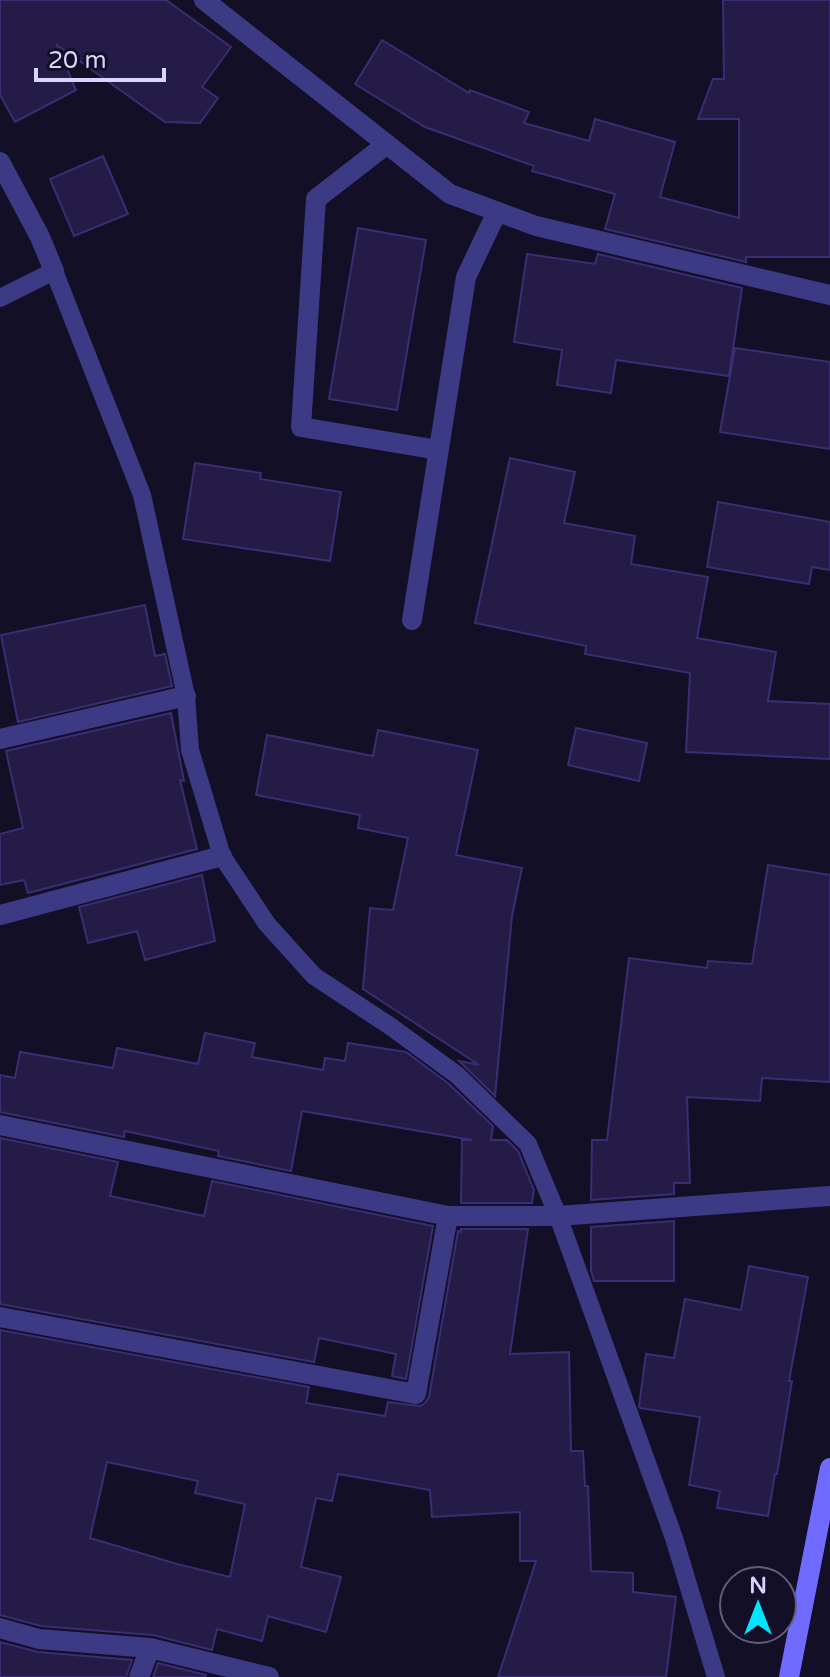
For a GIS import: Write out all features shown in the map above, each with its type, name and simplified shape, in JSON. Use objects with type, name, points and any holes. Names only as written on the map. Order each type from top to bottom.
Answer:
[{"type":"main road","points":[[789,1677],[830,1470]]},
{"type":"street","points":[[204,0],[450,194],[536,226],[830,295]]},
{"type":"street","points":[[387,144],[316,199],[301,427],[438,450]]},
{"type":"street","points":[[0,162],[40,237],[54,271]]},
{"type":"street","points":[[412,620],[466,277],[497,212]]},
{"type":"street","points":[[0,739],[186,696]]},
{"type":"street","points":[[0,915],[222,856]]},
{"type":"street","points":[[0,1125],[448,1216],[558,1216],[830,1196]]},
{"type":"street","points":[[0,1317],[416,1394],[448,1216]]},
{"type":"street","points":[[0,1628],[39,1639],[150,1648],[269,1677]]},
{"type":"street","points":[[139,1677],[150,1648]]},
{"type":"lane","points":[[0,298],[54,271],[142,495],[186,696],[190,750],[222,856],[267,924],[314,976],[457,1075],[528,1144],[558,1216],[674,1538],[716,1677]]},
{"type":"building","points":[[0,0],[166,0],[231,47],[202,87],[218,98],[200,123],[165,122],[57,45],[76,90],[15,122],[0,95]]},
{"type":"building","points":[[723,0],[830,0],[830,257],[746,257],[746,262],[605,229],[615,194],[532,171],[534,166],[425,127],[355,84],[382,40],[469,93],[470,90],[529,112],[524,123],[589,141],[595,119],[675,142],[660,197],[739,218],[739,119],[698,119],[713,79],[724,79]]},
{"type":"building","points":[[103,156],[128,214],[74,236],[50,179]]},
{"type":"building","points":[[358,228],[426,240],[397,410],[329,399]]},
{"type":"building","points":[[527,254],[595,264],[598,254],[742,288],[729,376],[616,360],[611,393],[557,385],[562,350],[514,342]]},
{"type":"building","points":[[735,348],[830,362],[830,449],[720,432]]},
{"type":"building","points":[[510,458],[575,472],[564,523],[635,536],[631,564],[708,577],[697,638],[776,652],[768,701],[830,704],[830,759],[686,752],[690,673],[585,654],[586,646],[475,623]]},
{"type":"building","points":[[195,463],[261,473],[260,479],[341,492],[330,561],[183,539]]},
{"type":"building","points":[[718,502],[830,522],[830,570],[812,567],[809,584],[707,567]]},
{"type":"building","points":[[145,605],[155,656],[165,654],[172,686],[18,722],[1,635]]},
{"type":"building","points":[[171,713],[184,781],[180,780],[197,849],[28,893],[24,880],[0,885],[0,834],[23,828],[6,751]]},
{"type":"building","points":[[576,728],[647,743],[639,781],[568,765]]},
{"type":"building","points":[[378,730],[478,750],[456,855],[522,868],[512,916],[495,1096],[459,1061],[479,1065],[363,989],[370,908],[393,910],[408,838],[358,828],[360,815],[256,795],[267,735],[373,756]]},
{"type":"building","points":[[768,865],[830,875],[830,1082],[762,1078],[760,1101],[687,1097],[690,1183],[674,1183],[674,1194],[591,1200],[592,1140],[607,1140],[629,958],[707,968],[708,961],[752,964]]},
{"type":"building","points":[[202,875],[215,941],[145,960],[137,931],[88,943],[79,907]]},
{"type":"building","points":[[205,1033],[255,1043],[252,1057],[323,1070],[325,1058],[345,1061],[348,1043],[406,1052],[449,1084],[493,1126],[491,1140],[507,1140],[518,1151],[534,1190],[532,1203],[461,1203],[462,1140],[472,1140],[302,1111],[291,1171],[218,1156],[219,1151],[125,1131],[124,1137],[0,1112],[0,1075],[15,1078],[20,1052],[113,1068],[117,1048],[198,1064]]},
{"type":"building","points":[[0,1138],[118,1162],[110,1196],[204,1216],[212,1181],[433,1226],[406,1379],[392,1376],[396,1354],[319,1338],[314,1362],[0,1304]]},
{"type":"building","points":[[674,1221],[674,1281],[594,1281],[591,1271],[591,1227]]},
{"type":"building","points":[[461,1229],[528,1229],[510,1354],[569,1352],[571,1451],[583,1451],[585,1486],[588,1486],[591,1571],[633,1573],[633,1592],[676,1597],[666,1677],[498,1677],[536,1561],[520,1561],[520,1512],[432,1517],[430,1490],[338,1474],[332,1501],[316,1498],[301,1567],[341,1577],[326,1632],[268,1616],[262,1641],[217,1629],[212,1650],[153,1635],[41,1626],[0,1615],[0,1330],[309,1387],[306,1403],[385,1416],[388,1402],[420,1406],[429,1397],[458,1231],[461,1232]],"holes":[[[107,1462],[198,1481],[195,1493],[245,1504],[230,1577],[90,1538]]]},
{"type":"building","points":[[749,1266],[808,1277],[768,1516],[717,1508],[720,1491],[689,1485],[700,1417],[639,1406],[646,1354],[674,1358],[685,1299],[741,1310]]},
{"type":"building","points":[[0,1642],[38,1652],[132,1660],[126,1677],[0,1677]]},
{"type":"building","points":[[158,1663],[206,1675],[153,1677]]}]
